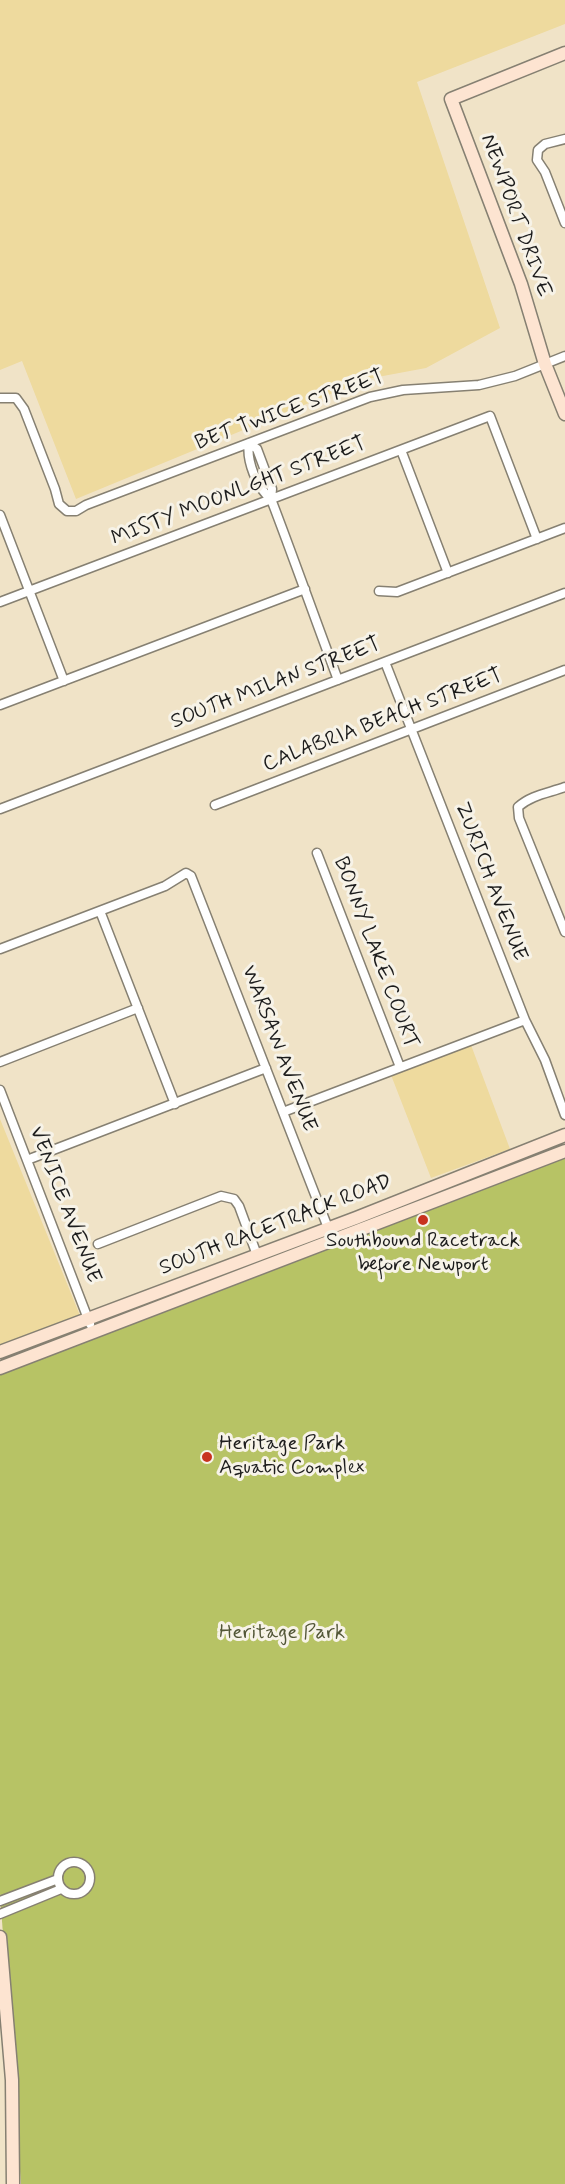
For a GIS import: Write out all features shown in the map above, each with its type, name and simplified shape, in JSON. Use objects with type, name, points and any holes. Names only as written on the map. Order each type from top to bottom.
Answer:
[{"type":"main road","name":"NEWPORT DRIVE","points":[[565,53],[451,99],[521,284],[545,363],[565,414]]},
{"type":"main road","name":"SOUTH RACETRACK ROAD","points":[[0,1368],[94,1332],[565,1135]]},
{"type":"main road","name":"SOUTH RACETRACK ROAD","points":[[0,1352],[257,1255],[331,1234],[565,1151]]},
{"type":"main road","points":[[0,1937],[12,2069],[14,2184]]},
{"type":"street","points":[[565,139],[545,144],[538,150],[537,160],[545,172],[565,223]]},
{"type":"street","name":"BET TWICE STREET","points":[[0,398],[16,398],[24,409],[59,504],[67,511],[76,511],[86,505],[370,397],[403,390],[480,385],[515,376],[565,356]]},
{"type":"street","name":"MISTY MOONLGHT STREET","points":[[0,602],[490,416],[537,539]]},
{"type":"street","points":[[249,443],[257,449],[272,489],[271,499],[338,680]]},
{"type":"street","points":[[401,450],[448,573]]},
{"type":"street","points":[[0,515],[64,681]]},
{"type":"street","points":[[379,591],[397,592],[565,528]]},
{"type":"street","points":[[0,705],[305,589]]},
{"type":"street","name":"SOUTH MILAN STREET","points":[[0,809],[565,593]]},
{"type":"street","name":"ZURICH AVENUE","points":[[385,662],[525,1020],[544,1060],[565,1115]]},
{"type":"street","name":"CALABRIA BEACH STREET","points":[[215,805],[565,670]]},
{"type":"street","points":[[565,787],[528,798],[518,807],[519,818],[565,932]]},
{"type":"street","name":"BONNY LAKE COURT","points":[[317,853],[400,1067]]},
{"type":"street","name":"WARSAW AVENUE","points":[[100,911],[165,886],[186,873],[191,876],[331,1234]]},
{"type":"street","points":[[0,950],[100,911],[175,1104]]},
{"type":"street","points":[[0,1062],[138,1008]]},
{"type":"street","points":[[283,1112],[525,1020]]},
{"type":"street","points":[[27,1160],[266,1068]]},
{"type":"street","name":"VENICE AVENUE","points":[[0,1090],[94,1332]]},
{"type":"street","points":[[98,1244],[221,1196],[234,1199],[239,1206],[257,1255]]},
{"type":"street","points":[[71,1862],[84,1866],[90,1874],[88,1887],[81,1893],[70,1894],[61,1889],[58,1879],[60,1870],[71,1862]]},
{"type":"street","points":[[0,1901],[58,1879]]},
{"type":"street","points":[[0,1914],[61,1889]]},
{"type":"green space","name":"Heritage Park","points":[[565,1151],[565,2184],[21,2184],[0,1893],[0,1374],[312,1248]]},
{"type":"sand","points":[[0,0],[565,0],[565,24],[417,82],[500,328],[426,368],[367,379],[76,499],[22,361],[0,370]]},
{"type":"sand","points":[[471,1045],[510,1149],[431,1178],[391,1075]]},
{"type":"sand","points":[[0,1119],[81,1318],[0,1348]]},
{"type":"place","name":"Southbound Racetrack before Newport","points":[[423,1220]]},
{"type":"place","name":"Heritage Park Aquatic Complex","points":[[207,1457]]}]
